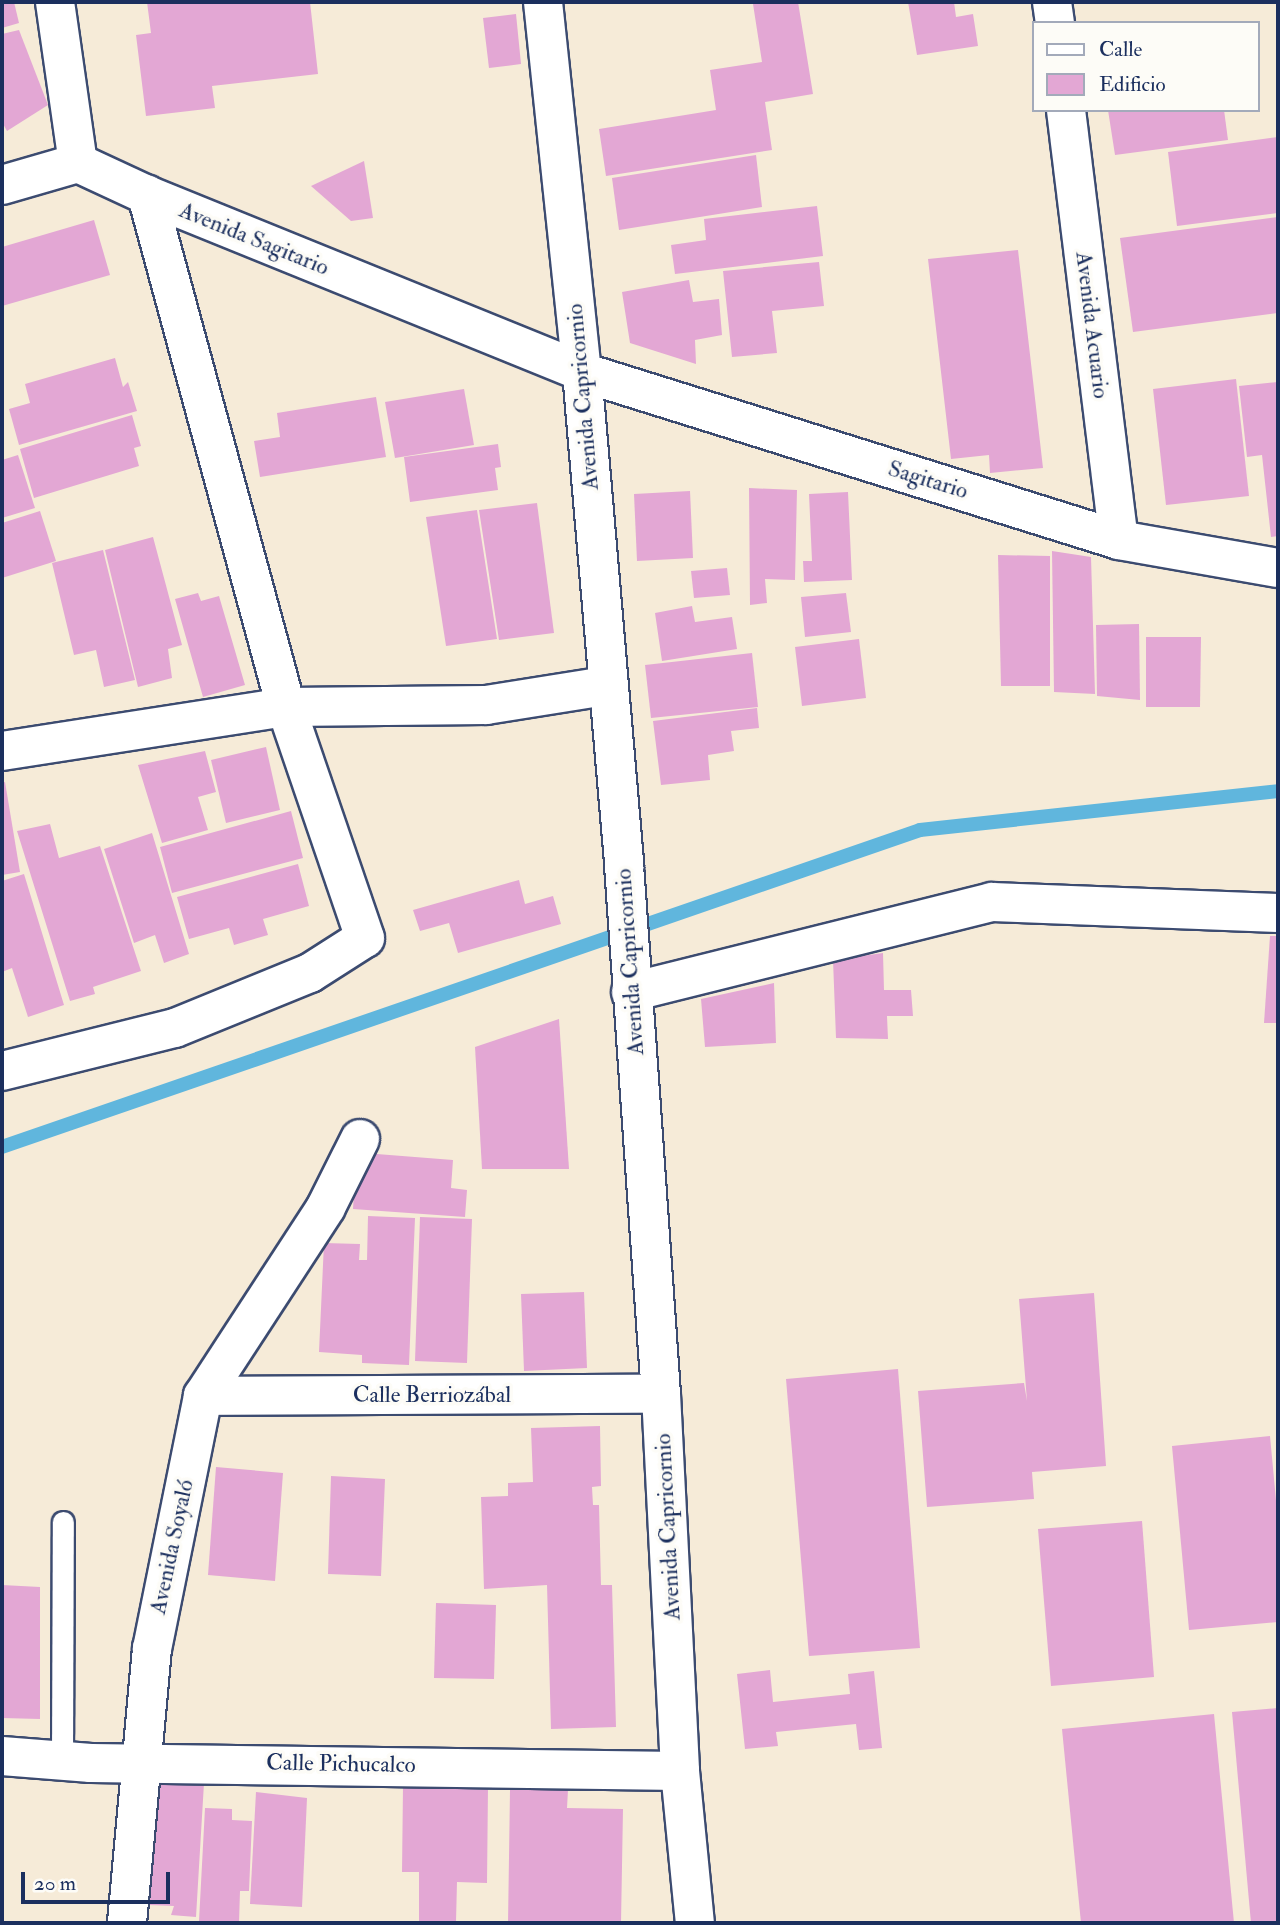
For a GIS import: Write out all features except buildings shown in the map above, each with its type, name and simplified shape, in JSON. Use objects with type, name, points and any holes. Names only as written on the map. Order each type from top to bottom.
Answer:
[{"type":"street","points":[[2,185],[78,163],[55,2]]},
{"type":"street","name":"Avenida Capricornio","points":[[543,2],[582,372],[606,686],[624,864],[661,1394],[680,1771],[695,1923]]},
{"type":"street","points":[[1052,2],[1055,21]]},
{"type":"street","name":"Avenida Acuario","points":[[1066,112],[1119,540]]},
{"type":"street","name":"Avenida Sagitario","points":[[78,163],[147,195],[582,372]]},
{"type":"street","points":[[2,1071],[175,1027],[310,973],[365,938],[286,707],[147,195]]},
{"type":"street","name":"Sagitario","points":[[582,372],[1119,540],[1278,568]]},
{"type":"street","points":[[2,751],[286,707],[438,709],[606,686]]},
{"type":"street","points":[[631,984],[992,902],[1278,913]]},
{"type":"street","name":"Avenida Soyaló","points":[[127,1923],[152,1649],[203,1396],[326,1207],[360,1139]]},
{"type":"street","name":"Calle Berriozábal","points":[[203,1396],[661,1394]]},
{"type":"street","name":"Calle Pichucalco","points":[[2,1756],[62,1760],[680,1771]]},
{"type":"lane","points":[[62,1760],[63,1522]]},
{"type":"waterway","points":[[2,1147],[920,830],[1278,791]]}]
